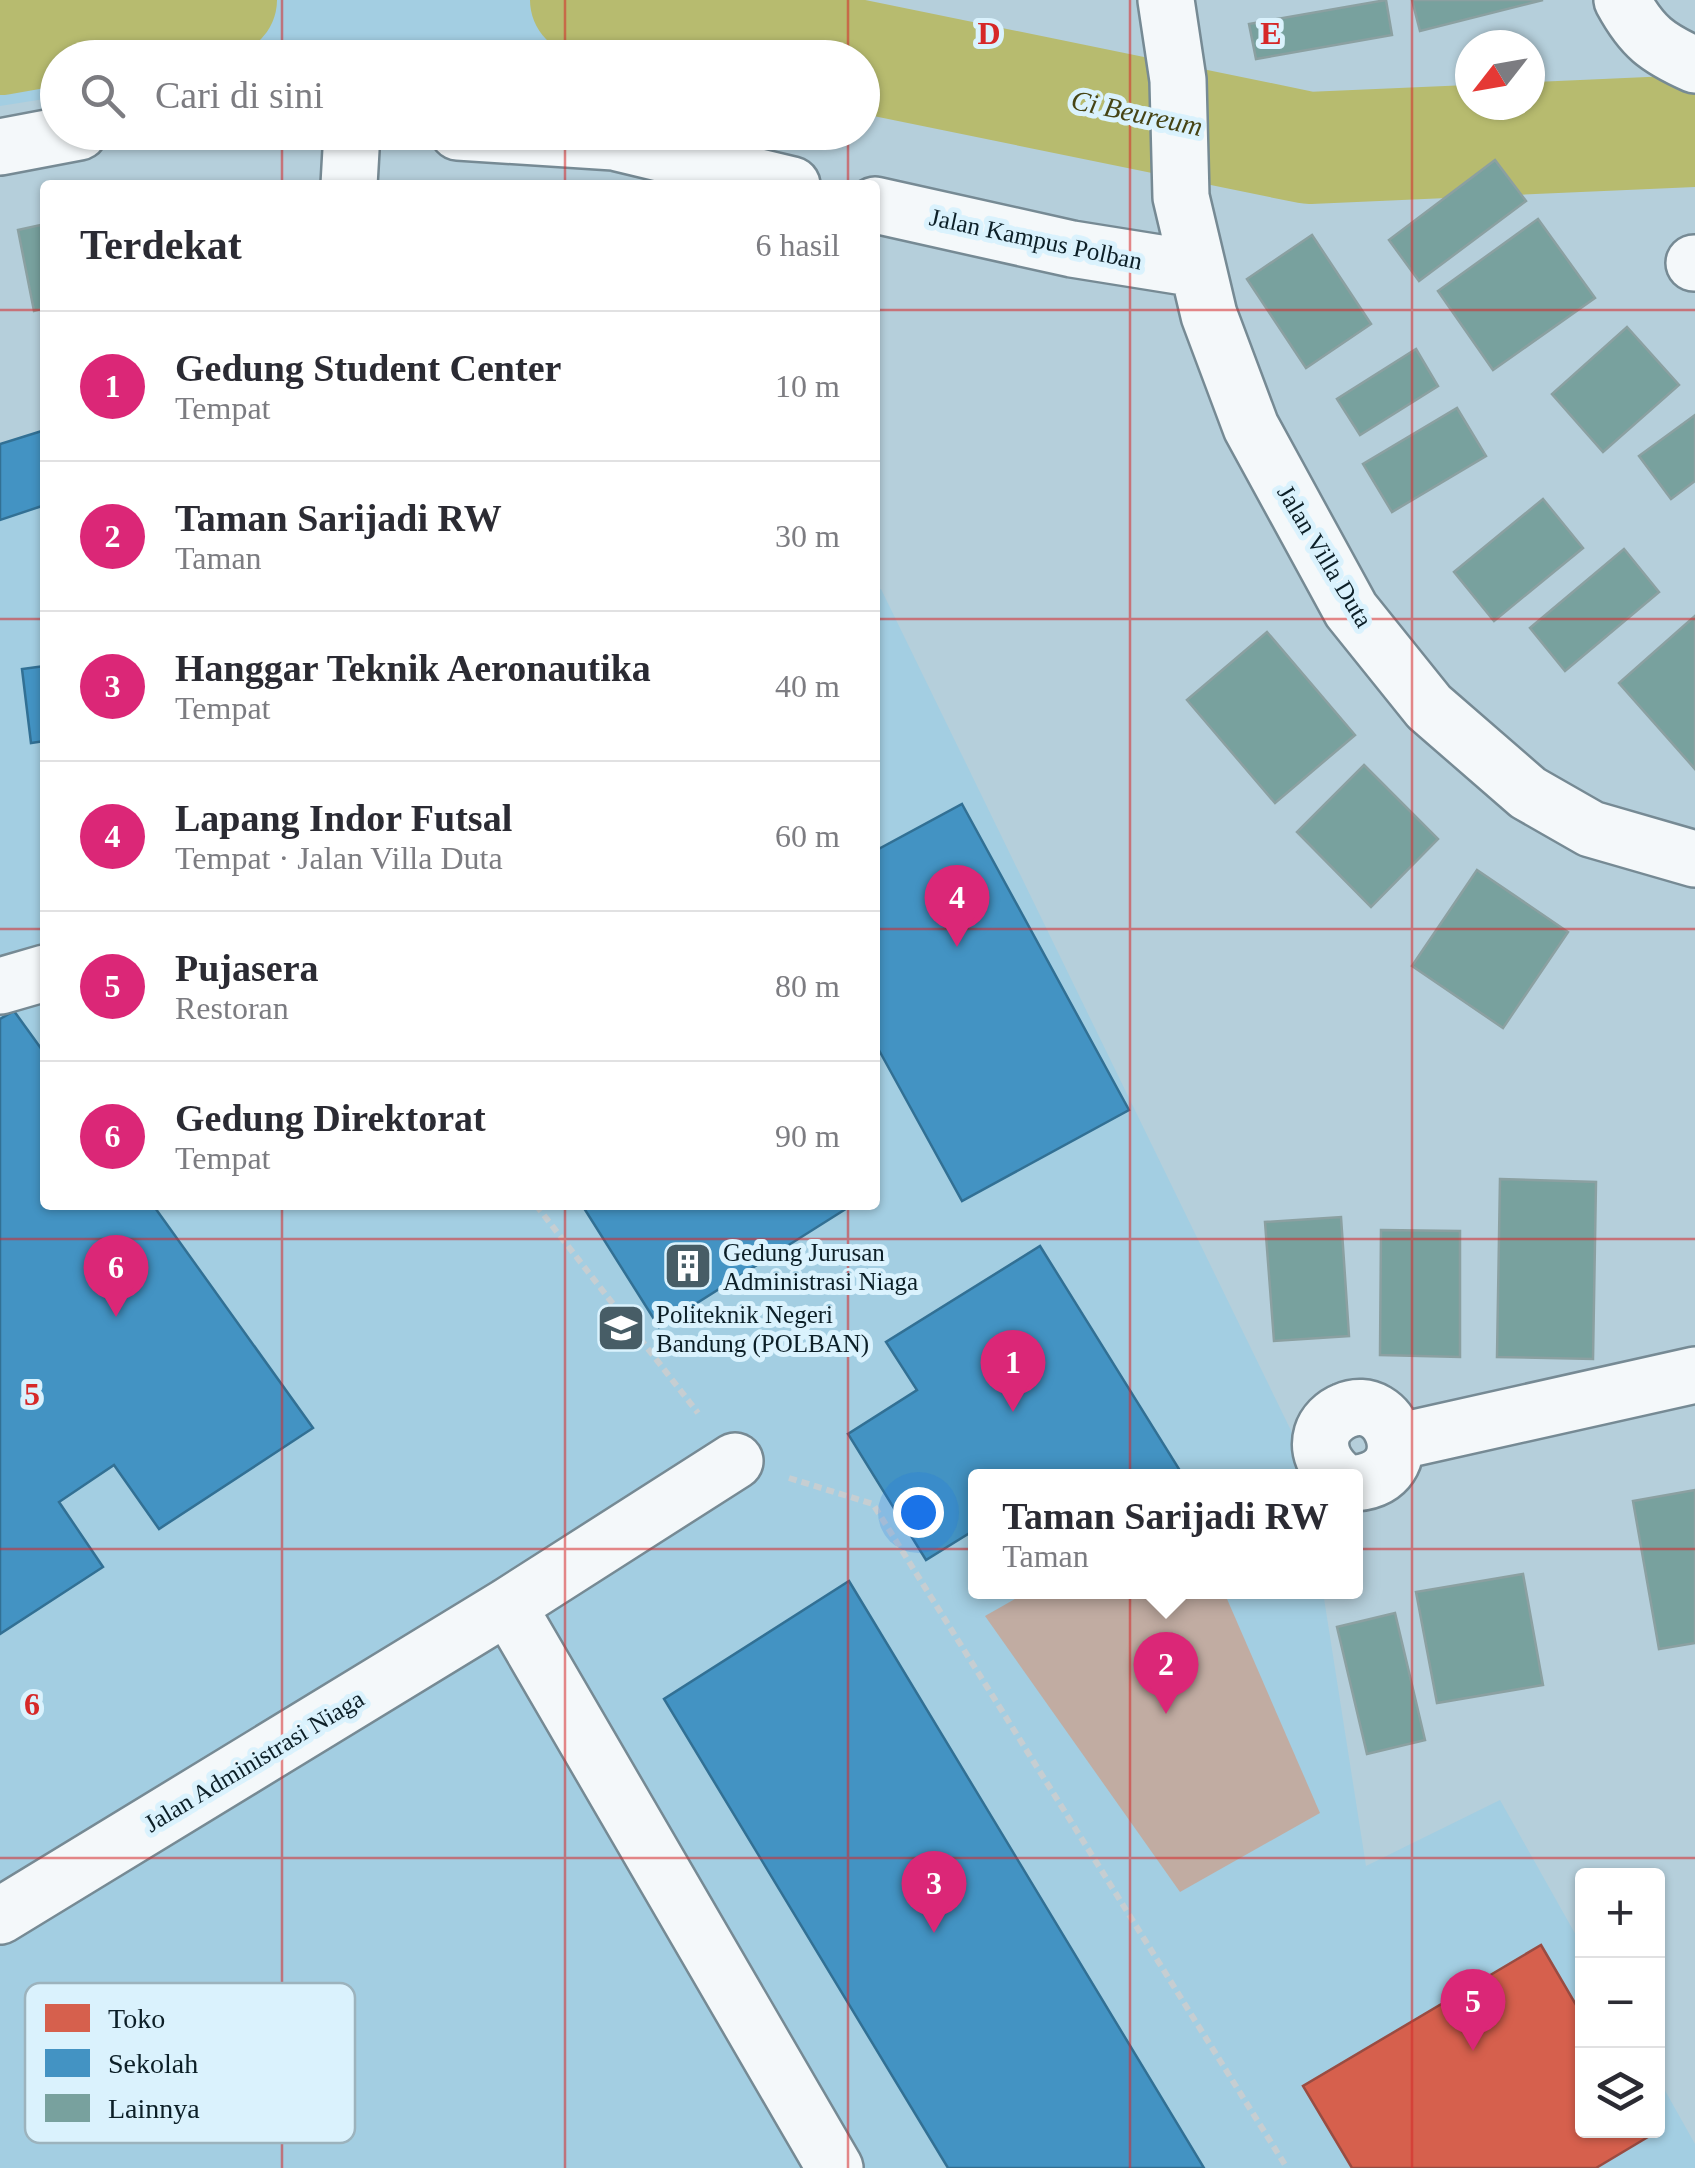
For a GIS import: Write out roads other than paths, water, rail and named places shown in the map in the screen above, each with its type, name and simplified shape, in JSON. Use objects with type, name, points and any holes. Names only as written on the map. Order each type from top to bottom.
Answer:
[{"type":"street","name":"Jalan Villa Duta","points":[[1166,0],[1178,80],[1182,197],[1209,315],[1251,428],[1351,610],[1429,707],[1528,794],[1591,830],[1695,859]]},
{"type":"street","points":[[1622,0],[1638,29],[1664,52],[1695,65]]},
{"type":"street","points":[[0,147],[40,139]]},
{"type":"street","points":[[348,180],[351,150]]},
{"type":"street","points":[[647,150],[771,180]]},
{"type":"street","name":"Jalan Kampus Polban","points":[[880,206],[1072,249],[1197,269]]},
{"type":"street","points":[[0,986],[40,975]]},
{"type":"street","points":[[1396,1442],[1695,1375]]},
{"type":"street","points":[[1329,1469],[1320,1449],[1322,1432],[1332,1418],[1347,1409],[1363,1408],[1379,1414],[1391,1426],[1396,1442],[1394,1459],[1384,1474],[1363,1483]]},
{"type":"street","name":"Jalan Administrasi Niaga","points":[[0,1916],[508,1606],[734,1461]]},
{"type":"street","points":[[508,1606],[835,2168]]},
{"type":"waterway","name":"Ci Beureum","points":[[0,39],[221,0]]},
{"type":"waterway","name":"Ci Beureum","points":[[586,0],[781,40]]},
{"type":"waterway","name":"Ci Beureum","points":[[880,60],[1309,148],[1695,131]]},
{"type":"place","name":"Lapang Indor Futsal","points":[[957,947]]},
{"type":"place","name":"Gedung Jurusan Administrasi Niaga","points":[[688,1266]]},
{"type":"place","name":"Gedung Direktorat","points":[[116,1317]]},
{"type":"place","name":"Politeknik Negeri Bandung (POLBAN)","points":[[621,1328]]},
{"type":"place","name":"Gedung Student Center","points":[[1013,1412]]},
{"type":"place","name":"Taman Sarijadi RW","points":[[1166,1714]]},
{"type":"place","name":"Hanggar Teknik Aeronautika","points":[[934,1933]]},
{"type":"place","name":"Pujasera","points":[[1473,2051]]}]
